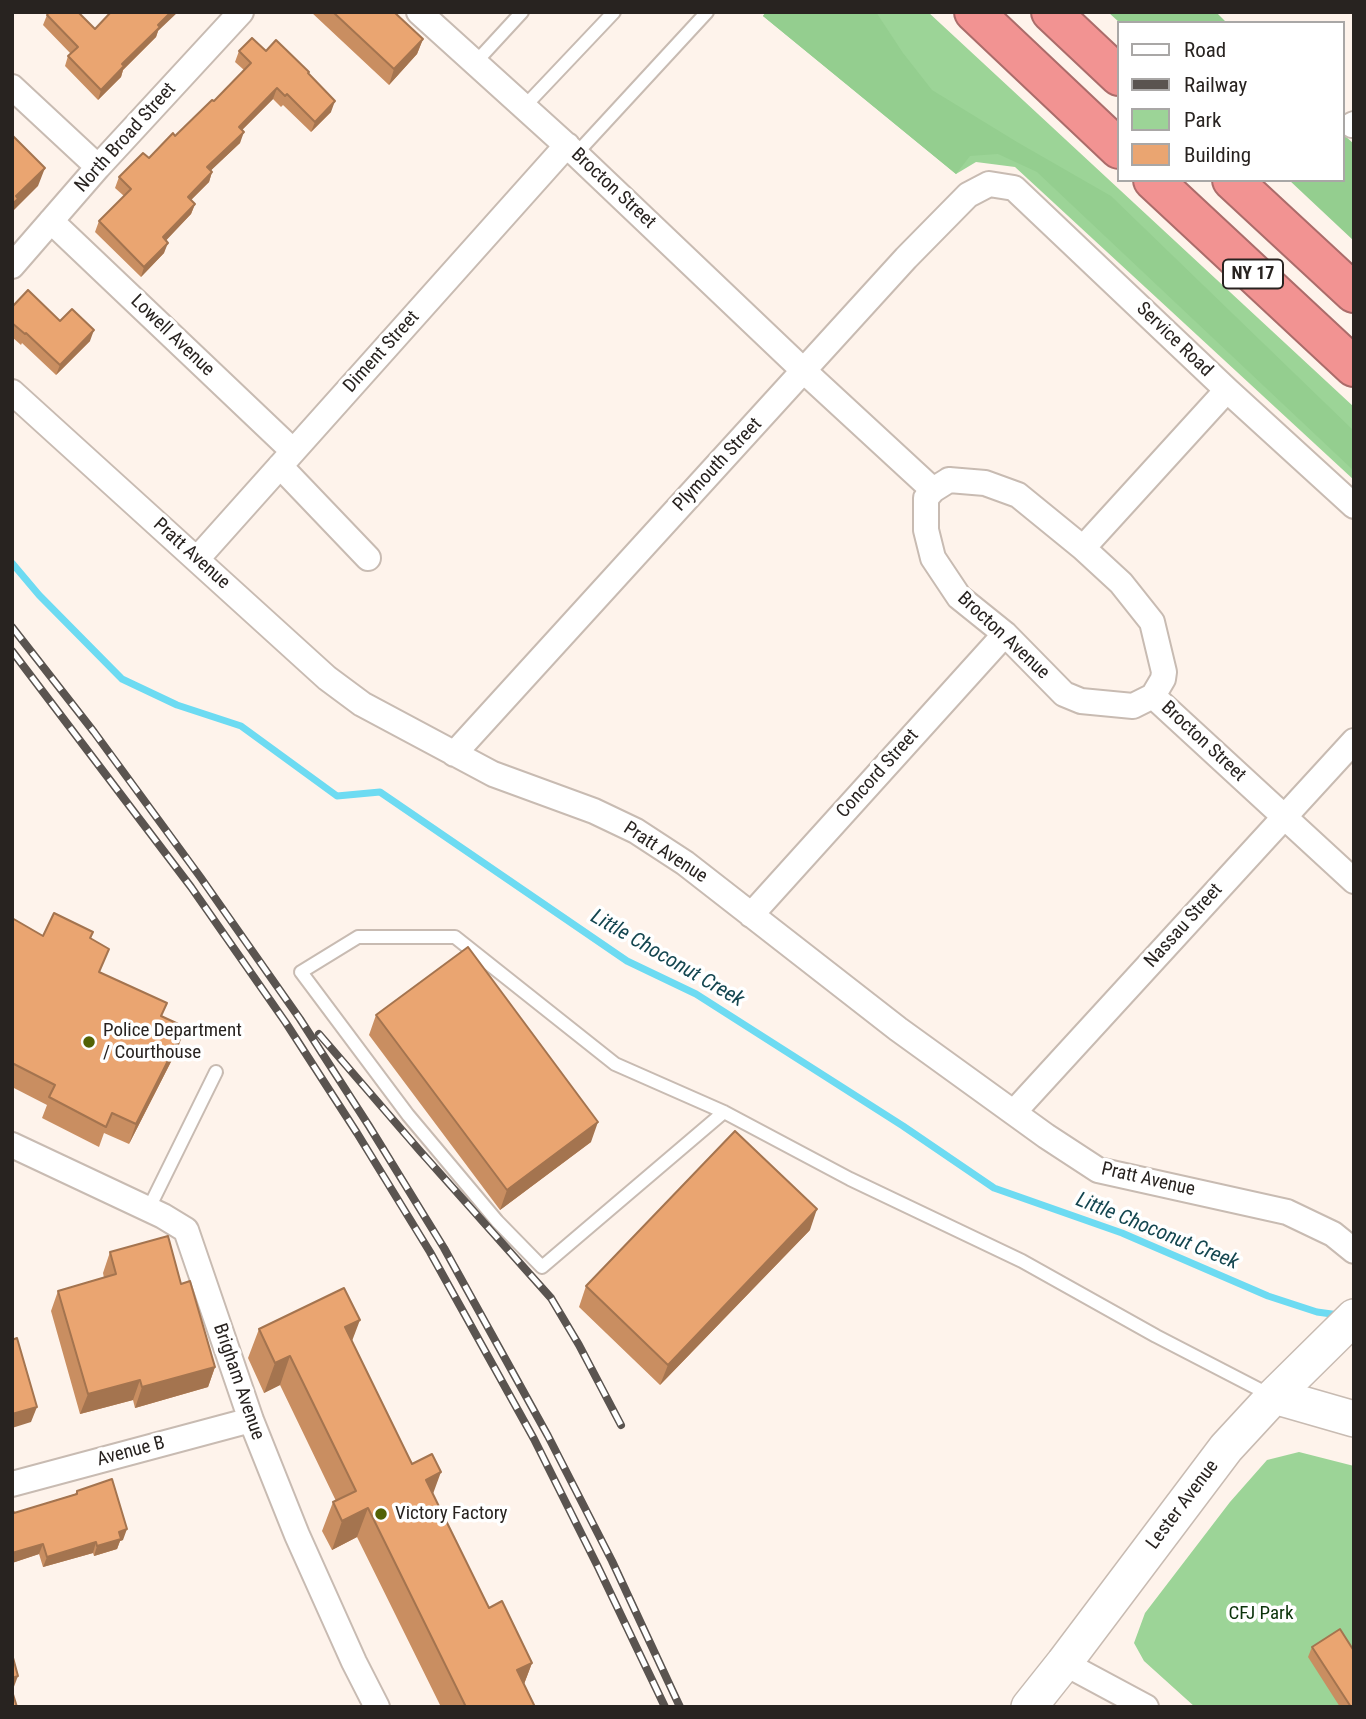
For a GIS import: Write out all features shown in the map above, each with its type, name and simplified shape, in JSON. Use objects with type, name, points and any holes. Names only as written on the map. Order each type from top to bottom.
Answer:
[{"type":"highway","points":[[974,12],[1118,148]]},
{"type":"highway","points":[[1051,12],[1118,75]]},
{"type":"highway","name":"NY 17","points":[[1155,182],[1354,367]]},
{"type":"highway","name":"NY 17","points":[[1234,182],[1354,293]]},
{"type":"street","name":"North Broad Street","points":[[12,266],[98,167],[241,12]]},
{"type":"street","name":"Brocton Street","points":[[419,12],[571,150],[804,370]]},
{"type":"street","points":[[12,87],[98,167]]},
{"type":"street","name":"Diment Street","points":[[197,559],[571,150]]},
{"type":"street","name":"Plymouth Street","points":[[454,754],[905,258],[968,195],[989,184]]},
{"type":"street","name":"Service Road","points":[[989,184],[1014,188],[1354,506]]},
{"type":"street","name":"Lowell Avenue","points":[[51,221],[287,459],[368,558]]},
{"type":"street","points":[[804,370],[933,490],[949,480],[985,483],[1018,495],[1083,548],[1227,390]]},
{"type":"street","name":"Pratt Avenue","points":[[12,392],[327,678],[362,704],[493,775],[594,811],[636,831],[685,863],[898,1029],[1046,1136],[1098,1170],[1287,1212],[1333,1234],[1354,1251]]},
{"type":"street","name":"Brocton Avenue","points":[[933,490],[926,498],[926,530],[933,558],[959,597],[1004,634],[1064,694],[1081,701],[1133,706],[1153,696]]},
{"type":"street","name":"Brocton Street","points":[[1083,548],[1121,583],[1152,622],[1164,672],[1153,696],[1354,881]]},
{"type":"street","name":"Concord Street","points":[[751,915],[1004,634]]},
{"type":"street","name":"Nassau Street","points":[[1014,1112],[1354,741]]},
{"type":"street","name":"Brigham Avenue","points":[[12,1145],[186,1230],[251,1420],[297,1535],[377,1707]]},
{"type":"street","name":"Lester Avenue","points":[[1028,1707],[1065,1663],[1226,1448],[1354,1317]]},
{"type":"street","points":[[1274,1396],[1354,1419]]},
{"type":"street","name":"Avenue B","points":[[12,1484],[251,1420]]},
{"type":"street","points":[[1065,1663],[1146,1707]]},
{"type":"lane","points":[[475,63],[522,12]]},
{"type":"lane","points":[[524,107],[614,12]]},
{"type":"lane","points":[[571,150],[707,12]]},
{"type":"lane","points":[[724,1112],[542,1267],[497,1221],[408,1115],[301,972],[358,937],[455,937],[615,1064],[724,1112],[850,1180],[1022,1261],[1156,1336],[1274,1396]]},
{"type":"lane","points":[[148,1210],[216,1072]]},
{"type":"green space","points":[[766,12],[928,12],[1354,407],[1354,480],[1015,167],[976,162],[956,174],[763,16]]},
{"type":"green space","points":[[766,12],[876,12],[932,90],[1111,196],[1354,431],[1354,471],[1037,172],[998,154],[970,156],[956,174],[763,16]]},
{"type":"green space","points":[[1108,12],[1216,12],[1225,21],[1118,21]]},
{"type":"green space","points":[[1345,136],[1354,144],[1354,241],[1291,182],[1345,182]]},
{"type":"green space","name":"CFJ Park","points":[[1299,1452],[1354,1466],[1354,1707],[1195,1707],[1144,1661],[1134,1643],[1145,1613],[1230,1502],[1267,1460]]},
{"type":"building","points":[[49,12],[78,12],[95,29],[111,12],[171,12],[101,90],[68,56],[78,47],[47,15]]},
{"type":"building","points":[[333,12],[394,12],[423,39],[394,69]]},
{"type":"building","points":[[252,38],[266,51],[276,40],[335,101],[315,122],[287,94],[285,96],[277,88],[239,127],[244,132],[207,167],[212,172],[188,197],[195,204],[163,237],[168,243],[144,267],[99,221],[131,189],[119,177],[143,153],[149,158],[173,133],[175,136],[251,63],[239,51]]},
{"type":"building","points":[[12,135],[45,168],[16,196],[18,199],[12,204]]},
{"type":"building","points":[[28,290],[60,321],[72,309],[94,330],[60,365],[12,323],[12,307]]},
{"type":"building","name":"Police Department / Courthouse","points":[[54,913],[93,932],[90,938],[109,949],[99,972],[167,1003],[161,1016],[185,1027],[136,1124],[112,1113],[106,1127],[49,1097],[55,1085],[12,1063],[12,918],[43,936]]},
{"type":"building","points":[[468,947],[598,1122],[507,1190],[376,1015]]},
{"type":"building","points":[[735,1131],[817,1209],[668,1365],[586,1286]]},
{"type":"building","points":[[168,1236],[181,1284],[190,1281],[215,1367],[142,1387],[140,1380],[88,1394],[58,1291],[116,1274],[110,1252]]},
{"type":"building","name":"Victory Factory","points":[[344,1288],[360,1320],[345,1327],[412,1464],[432,1454],[441,1472],[426,1480],[489,1608],[502,1601],[532,1663],[517,1670],[535,1707],[466,1707],[368,1508],[342,1521],[333,1502],[356,1491],[290,1356],[275,1363],[259,1329]]},
{"type":"building","points":[[17,1338],[37,1407],[12,1414],[12,1340]]},
{"type":"building","points":[[112,1479],[127,1529],[119,1532],[121,1539],[97,1546],[96,1542],[47,1557],[43,1544],[12,1553],[12,1508],[14,1513],[77,1494],[77,1491]]},
{"type":"building","points":[[1340,1629],[1354,1651],[1354,1707],[1351,1707],[1312,1647]]},
{"type":"building","points":[[12,1654],[18,1676],[12,1678]]},
{"type":"building","points":[[12,1691],[17,1707],[12,1707]]},
{"type":"waterway","name":"Little Choconut Creek","points":[[12,563],[39,595],[122,679],[177,705],[241,726],[337,796],[380,792],[627,961],[696,994],[903,1126],[994,1188],[1122,1233],[1268,1296],[1317,1312],[1339,1315]]},
{"type":"railway","points":[[12,627],[94,732],[201,878],[300,1019],[369,1126],[444,1248],[548,1436],[612,1561],[680,1707]]},
{"type":"railway","points":[[12,651],[191,887],[286,1023],[357,1133],[430,1252],[534,1439],[665,1707]]},
{"type":"railway","points":[[319,1034],[551,1298],[621,1425]]},
{"type":"place","name":"Police Department / Courthouse","points":[[89,1042]]},
{"type":"place","name":"Victory Factory","points":[[381,1514]]}]
